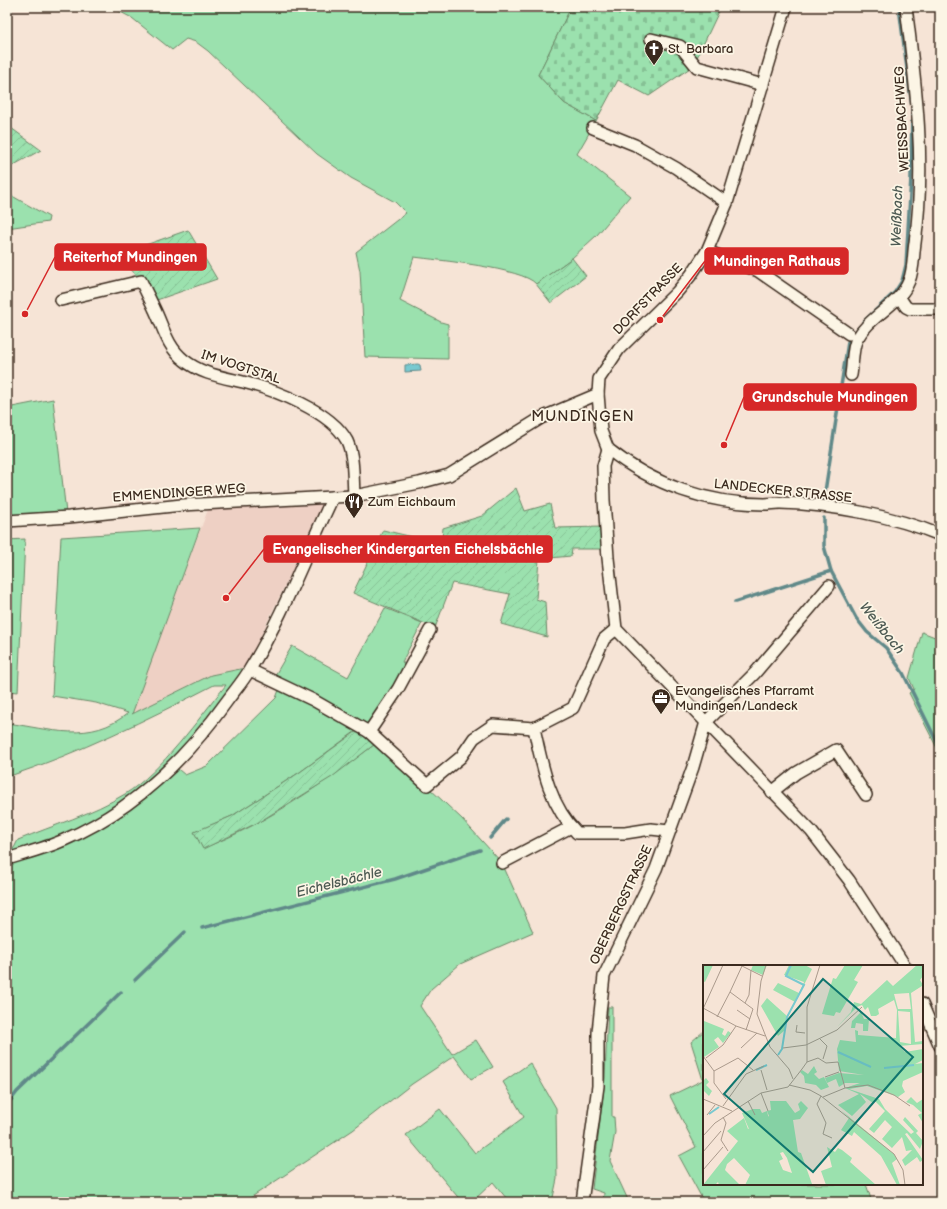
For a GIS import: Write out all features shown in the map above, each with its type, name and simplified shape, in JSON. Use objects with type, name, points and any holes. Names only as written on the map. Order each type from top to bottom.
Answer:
[{"type":"street","name":"DORFSTRASSE","points":[[598,394],[599,379],[604,368],[619,349],[677,292],[691,275],[707,251],[727,203],[786,7]]},
{"type":"street","name":"WEISSBACHWEG","points":[[851,375],[856,340],[877,315],[900,298],[909,281],[913,263],[918,208],[920,146],[912,54],[906,7]]},
{"type":"street","points":[[651,39],[680,46],[697,67],[763,85]]},
{"type":"street","points":[[594,128],[635,146],[676,168],[727,203]]},
{"type":"street","points":[[707,251],[758,272],[849,334]]},
{"type":"street","name":"IM VOGTSTAL","points":[[61,300],[141,280],[167,340],[182,360],[199,371],[249,384],[287,397],[327,419],[336,428],[347,442],[351,456],[354,496]]},
{"type":"street","points":[[900,298],[906,307],[910,309],[940,309]]},
{"type":"street","points":[[598,394],[601,431],[608,450],[603,466],[604,500],[608,558],[616,629],[811,831],[849,880],[904,965]]},
{"type":"street","name":"EMMENDINGER WEG","points":[[7,521],[69,517],[182,505],[333,498],[354,496],[419,483],[449,475],[541,418],[598,394]]},
{"type":"street","name":"LANDECKER STRASSE","points":[[608,450],[640,472],[659,482],[686,492],[722,500],[832,508],[910,524],[940,535]]},
{"type":"street","points":[[7,859],[65,840],[121,808],[152,786],[180,759],[204,732],[250,670],[266,642],[333,498]]},
{"type":"street","points":[[706,722],[755,673],[829,586]]},
{"type":"street","points":[[250,670],[313,700],[369,732],[427,785],[461,757],[474,738],[493,725],[534,728],[572,708],[604,640],[616,629]]},
{"type":"street","points":[[369,732],[398,689],[430,630]]},
{"type":"street","name":"OBERBERGSTRASSE","points":[[582,1202],[598,1086],[598,1032],[604,976],[656,869],[693,767],[706,722]]},
{"type":"street","points":[[534,728],[547,784],[571,827],[577,833],[625,833],[651,829],[669,831]]},
{"type":"street","points":[[772,792],[796,773],[836,750],[866,795]]},
{"type":"street","points":[[502,863],[571,827]]},
{"type":"street","points":[[923,1006],[940,1046]]},
{"type":"shaded area","points":[[326,500],[245,668],[211,675],[132,714],[140,687],[209,507]]},
{"type":"green space","points":[[111,7],[571,7],[538,75],[564,103],[596,121],[577,154],[630,196],[597,235],[572,258],[536,284],[528,278],[498,269],[414,257],[400,301],[441,322],[448,324],[448,359],[365,357],[360,271],[356,252],[406,213],[395,202],[351,178],[317,154],[208,51],[196,42],[186,39],[172,50],[132,18]]},
{"type":"green space","points":[[571,7],[721,7],[693,66],[649,96],[618,80],[596,121],[564,103],[538,75]]},
{"type":"green space","points":[[7,125],[41,150],[12,166],[7,162]]},
{"type":"green space","points":[[7,193],[49,217],[48,222],[7,228]]},
{"type":"green space","points":[[188,230],[217,279],[151,302],[141,280],[117,255]]},
{"type":"green space","points":[[572,258],[586,276],[551,303],[536,284]]},
{"type":"green space","points":[[53,399],[66,513],[7,524],[7,408]]},
{"type":"green space","points":[[516,488],[525,511],[550,504],[555,528],[602,527],[602,549],[572,549],[571,556],[539,559],[536,599],[545,602],[547,637],[501,624],[510,594],[452,583],[435,628],[353,593],[383,530],[413,537],[442,539],[443,528],[482,516]]},
{"type":"green space","points":[[200,528],[132,714],[211,675],[245,668],[228,697],[172,764],[185,775],[207,766],[276,698],[282,682],[274,677],[292,646],[348,677],[385,608],[422,623],[402,662],[408,666],[366,730],[360,728],[300,772],[232,816],[195,832],[203,848],[272,815],[317,786],[379,741],[462,819],[502,863],[533,932],[460,964],[431,989],[420,1006],[452,1054],[476,1040],[493,1067],[471,1079],[454,1056],[412,1084],[353,1130],[244,1202],[139,1202],[126,1197],[118,1197],[85,1202],[7,1202],[7,851],[14,848],[18,840],[99,808],[125,794],[139,784],[166,759],[226,685],[214,685],[86,747],[7,777],[7,723],[54,731],[85,731],[114,723],[128,713],[96,703],[52,696],[61,537]]},
{"type":"green space","points":[[25,539],[18,692],[7,691],[7,540]]},
{"type":"green space","points":[[922,632],[940,639],[940,754],[909,693],[914,689],[909,678]]},
{"type":"green space","points":[[361,728],[379,741],[332,777],[259,822],[203,849],[194,832],[232,816],[300,772]]},
{"type":"green space","points":[[608,1007],[612,1007],[612,1117],[614,1117],[615,1132],[610,1161],[629,1202],[603,1202],[604,1193],[592,1189],[605,1078]]},
{"type":"green space","points":[[703,1032],[703,1080],[691,1042]]},
{"type":"green space","points":[[530,1063],[556,1108],[557,1179],[552,1202],[521,1202],[507,1199],[493,1182],[472,1202],[462,1202],[406,1135],[440,1109],[475,1153],[524,1117],[503,1082]]},
{"type":"green space","points":[[703,1080],[703,1185],[866,1185],[872,1202],[704,1202],[679,1156],[696,1147],[670,1096]]},
{"type":"water","points":[[405,365],[420,365],[421,371],[405,372]]},
{"type":"waterway","name":"Weißbach","points":[[863,322],[895,292],[902,281],[906,265],[911,177],[912,107],[899,7]]},
{"type":"waterway","name":"Weißbach","points":[[838,405],[848,342],[859,327]]},
{"type":"waterway","name":"Weißbach","points":[[824,498],[838,407]]},
{"type":"waterway","name":"Weißbach","points":[[824,518],[824,546],[831,571],[856,618],[867,632],[886,648],[903,673],[940,748]]},
{"type":"waterway","name":"Eichelsbächle","points":[[735,602],[831,571]]},
{"type":"waterway","name":"Eichelsbächle","points":[[490,838],[506,819]]},
{"type":"waterway","name":"Eichelsbächle","points":[[202,928],[395,879],[480,850]]},
{"type":"waterway","name":"Eichelsbächle","points":[[135,980],[185,932]]},
{"type":"waterway","name":"Eichelsbächle","points":[[7,1105],[17,1092],[121,992]]},
{"type":"place","name":"St. Barbara","points":[[654,66]]},
{"type":"place","name":"Reiterhof Mundingen","points":[[25,314]]},
{"type":"place","name":"Mundingen Rathaus","points":[[660,320]]},
{"type":"place","name":"Grundschule Mundingen","points":[[724,445]]},
{"type":"place","name":"Zum Eichbaum","points":[[354,519]]},
{"type":"place","name":"Evangelischer Kindergarten Eichelsbächle","points":[[226,598]]},
{"type":"place","name":"Evangelisches Pfarramt Mundingen/Landeck","points":[[661,715]]},
{"type":"district","name":"MUNDINGEN","points":[[583,416]]}]
